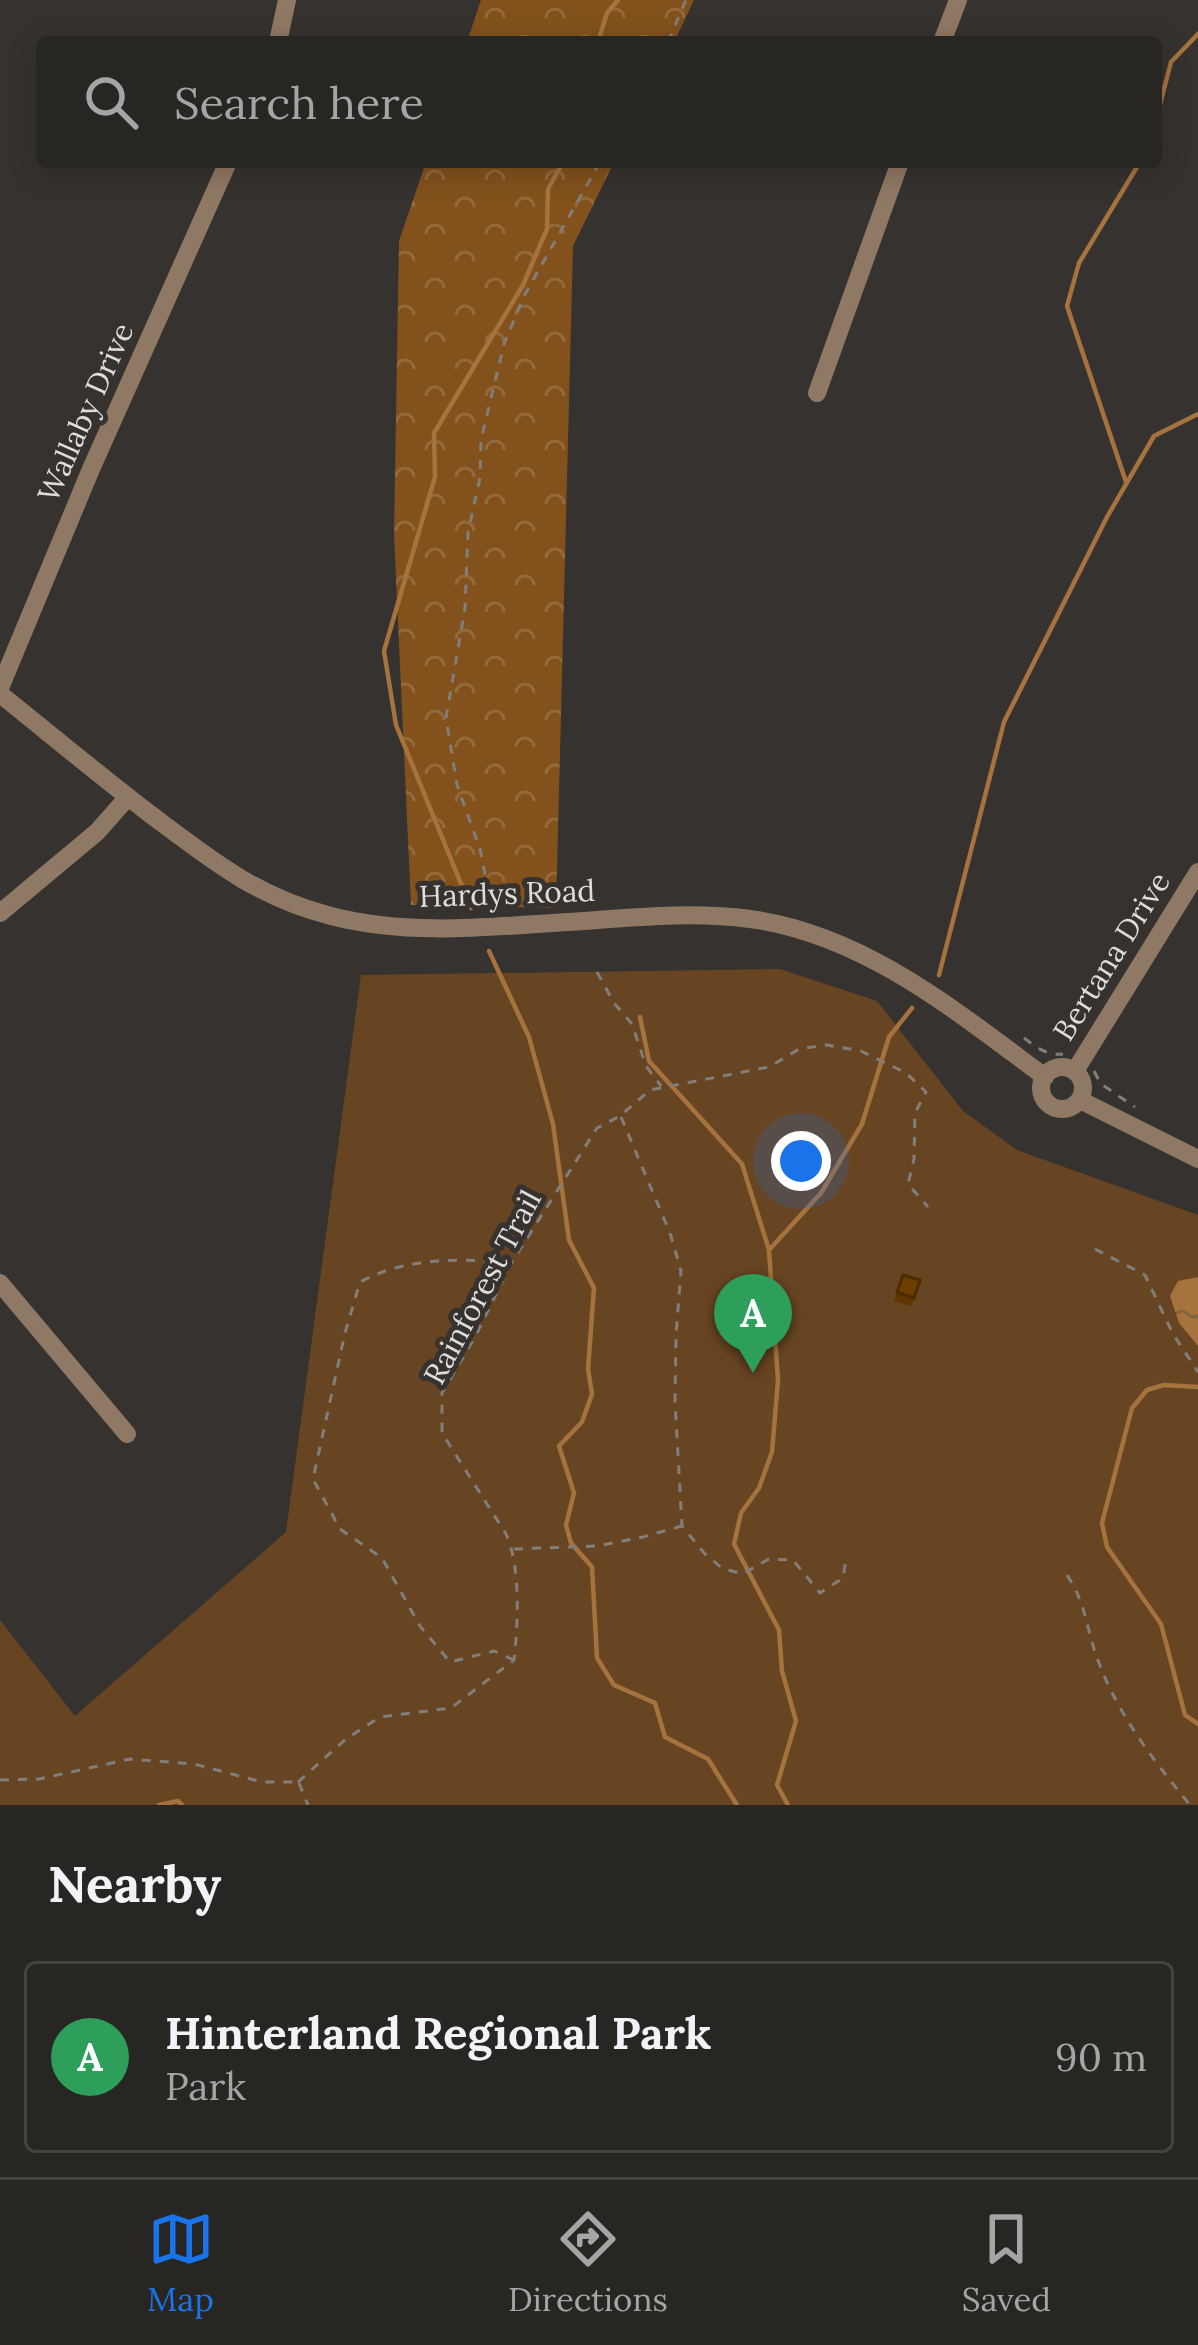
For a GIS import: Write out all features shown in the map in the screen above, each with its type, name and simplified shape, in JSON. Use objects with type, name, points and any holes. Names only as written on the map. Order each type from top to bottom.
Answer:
[{"type":"street","points":[[279,36],[287,0]]},
{"type":"street","points":[[944,36],[958,0]]},
{"type":"street","name":"Wallaby Drive","points":[[0,691],[91,469],[225,168]]},
{"type":"street","points":[[817,393],[898,168]]},
{"type":"street","name":"Hardys Road","points":[[0,691],[128,797],[239,879],[276,897],[330,916],[424,928],[694,915],[794,928],[840,944],[936,997],[1045,1077]]},
{"type":"street","points":[[0,914],[97,832],[128,797]]},
{"type":"street","name":"Bertana Drive","points":[[1079,1063],[1198,872]]},
{"type":"street","points":[[1079,1063],[1084,1084],[1080,1100],[1067,1109],[1052,1107],[1042,1094],[1045,1077],[1079,1063]]},
{"type":"street","points":[[1080,1100],[1198,1159]]},
{"type":"street","points":[[0,1283],[128,1434]]},
{"type":"path","points":[[671,36],[686,0]]},
{"type":"path","points":[[494,925],[488,875],[458,784],[446,718],[465,608],[468,532],[480,478],[481,440],[504,344],[524,296],[597,168]]},
{"type":"path","points":[[596,972],[632,1024],[646,1066],[662,1087],[769,1067],[799,1048],[826,1045],[861,1051],[906,1073],[926,1092],[915,1113],[908,1184],[928,1208]]},
{"type":"path","points":[[1022,1037],[1079,1063],[1146,1114]]},
{"type":"path","name":"Rainforest Trail","points":[[514,1660],[518,1633],[513,1549],[442,1433],[442,1394],[512,1262],[597,1128],[620,1116],[650,1090],[662,1087]]},
{"type":"path","points":[[620,1116],[670,1233],[681,1271],[674,1402],[682,1526],[722,1568],[742,1574],[770,1559],[794,1560],[820,1592],[843,1578],[846,1558]]},
{"type":"path","points":[[1095,1249],[1145,1275],[1173,1334],[1198,1372]]},
{"type":"path","points":[[0,1780],[39,1779],[130,1759],[194,1764],[262,1782],[298,1782],[346,1739],[380,1717],[451,1708],[514,1660],[494,1651],[450,1662],[420,1626],[382,1558],[340,1529],[314,1479],[360,1282],[416,1263],[512,1262]]},
{"type":"path","points":[[513,1549],[597,1546],[682,1526]]},
{"type":"path","points":[[1067,1575],[1081,1595],[1096,1658],[1119,1709],[1190,1805]]},
{"type":"path","points":[[298,1782],[308,1805]]},
{"type":"green space","points":[[481,0],[694,0],[677,36],[469,36]]},
{"type":"green space","points":[[424,168],[611,168],[573,246],[556,908],[411,905],[394,534],[399,241]]},
{"type":"shaded area","points":[[780,969],[877,1001],[963,1111],[1017,1150],[1198,1215],[1198,1805],[0,1805],[0,1620],[75,1716],[286,1532],[361,975]]},
{"type":"water","points":[[1198,1277],[1198,1346],[1179,1323],[1170,1296],[1178,1281]]},
{"type":"building","points":[[903,1275],[920,1280],[914,1298],[897,1292]]},
{"type":"waterway","points":[[600,36],[607,13],[618,0]]},
{"type":"waterway","points":[[1162,97],[1171,62],[1198,34]]},
{"type":"waterway","points":[[471,908],[396,725],[384,651],[435,477],[434,433],[523,285],[547,229],[548,189],[560,168]]},
{"type":"waterway","points":[[1126,482],[1067,306],[1079,263],[1136,168]]},
{"type":"waterway","points":[[939,975],[1004,722],[1107,517],[1154,436],[1198,414]]},
{"type":"waterway","points":[[489,951],[529,1037],[553,1124],[569,1240],[594,1288],[588,1369],[592,1394],[582,1422],[559,1446],[574,1493],[566,1525],[571,1543],[592,1567],[597,1658],[614,1685],[655,1703],[665,1737],[708,1759],[737,1805]]},
{"type":"waterway","points":[[769,1250],[821,1193],[862,1124],[889,1037],[912,1008]]},
{"type":"waterway","points":[[640,1017],[649,1061],[742,1164],[769,1250],[778,1380],[772,1452],[759,1488],[741,1513],[734,1544],[779,1630],[782,1671],[796,1721],[777,1785],[788,1805]]},
{"type":"waterway","points":[[1198,1387],[1164,1385],[1147,1390],[1132,1408],[1102,1523],[1107,1547],[1161,1624],[1185,1715],[1198,1724]]},
{"type":"waterway","points":[[159,1805],[178,1801],[182,1805]]},
{"type":"place","name":"Hinterland Regional Park","points":[[753,1373]]}]
